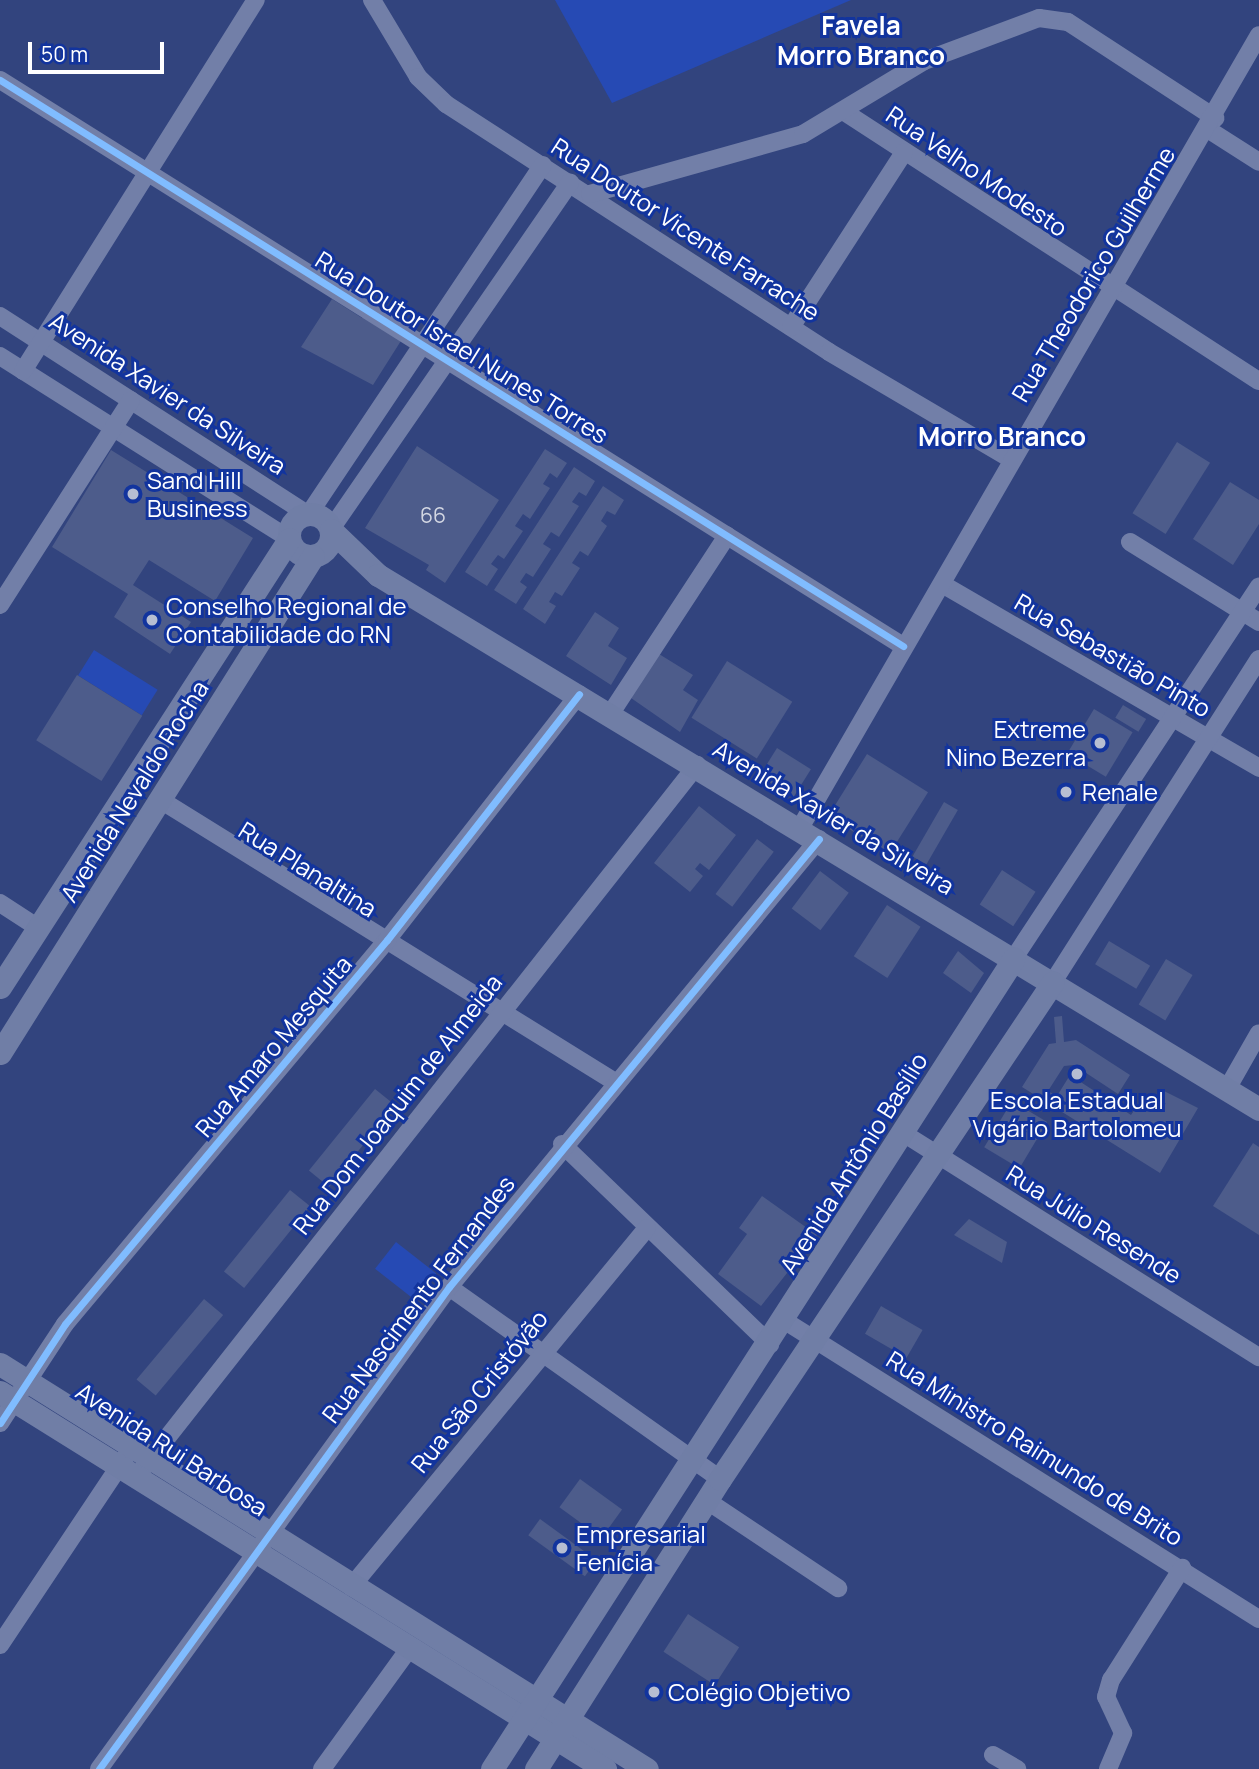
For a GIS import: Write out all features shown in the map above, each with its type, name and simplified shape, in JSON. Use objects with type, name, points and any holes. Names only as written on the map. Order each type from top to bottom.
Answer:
[{"type":"main road","points":[[308,514],[331,530],[330,544],[314,556],[298,553],[289,539],[293,523],[308,514]]},
{"type":"main road","name":"Avenida Xavier da Silveira","points":[[331,530],[378,575],[809,833],[1259,1110]]},
{"type":"main road","name":"Avenida Nevaldo Rocha","points":[[0,987],[289,539]]},
{"type":"main road","name":"Avenida Xavier da Silveira","points":[[314,556],[378,575]]},
{"type":"main road","name":"Avenida Nevaldo Rocha","points":[[0,1053],[314,556]]},
{"type":"main road","name":"Avenida Antônio Basílio","points":[[492,1769],[785,1321],[1014,958]]},
{"type":"main road","points":[[536,1769],[706,1500],[816,1341],[937,1154],[1054,982]]},
{"type":"main road","name":"Avenida Rui Barbosa","points":[[0,1364],[28,1379],[135,1461],[261,1542],[409,1649],[524,1718],[562,1728],[646,1769]]},
{"type":"main road","name":"Avenida Rui Barbosa","points":[[7,1396],[135,1461]]},
{"type":"main road","name":"Avenida Rui Barbosa","points":[[261,1542],[351,1587],[537,1699],[562,1728],[605,1769]]},
{"type":"street","points":[[23,371],[256,0]]},
{"type":"street","name":"Rua Doutor Vicente Farrache","points":[[372,0],[430,92],[792,327],[1011,459]]},
{"type":"street","points":[[590,194],[748,152],[846,113],[924,61],[1031,21],[1059,20],[1212,124],[1259,162]]},
{"type":"street","name":"Rua Theodorico Guilherme","points":[[809,833],[903,646],[942,583],[1109,288],[1212,124],[1259,35]]},
{"type":"street","name":"Rua Doutor Israel Nunes Torres","points":[[0,80],[903,646]]},
{"type":"street","name":"Rua Velho Modesto","points":[[846,113],[1109,288],[1259,381]]},
{"type":"street","points":[[792,327],[904,152]]},
{"type":"street","points":[[308,514],[543,165]]},
{"type":"street","points":[[331,530],[570,182]]},
{"type":"street","name":"Avenida Xavier da Silveira","points":[[0,316],[308,514]]},
{"type":"street","points":[[0,356],[289,539]]},
{"type":"street","points":[[0,606],[131,400]]},
{"type":"street","points":[[611,713],[727,536]]},
{"type":"street","points":[[1130,541],[1259,622]]},
{"type":"street","name":"Rua Sebastião Pinto","points":[[942,583],[1259,768]]},
{"type":"street","name":"Avenida Antônio Basílio","points":[[1014,958],[1175,719],[1259,587]]},
{"type":"street","points":[[1054,982],[1259,659]]},
{"type":"street","name":"Rua Amaro Mesquita","points":[[0,1423],[7,1396],[28,1379],[86,1298],[387,940],[579,694]]},
{"type":"street","name":"Rua Dom Joaquim de Almeida","points":[[0,1645],[135,1461],[500,1013],[697,765]]},
{"type":"street","name":"Rua Planaltina","points":[[159,799],[615,1082]]},
{"type":"street","name":"Rua Nascimento Fernandes","points":[[99,1769],[261,1542],[449,1287],[562,1144],[615,1082],[809,833]]},
{"type":"street","points":[[0,902],[37,927]]},
{"type":"street","points":[[1227,1089],[1259,1033]]},
{"type":"street","name":"Rua Júlio Resende","points":[[903,1133],[1259,1357]]},
{"type":"street","points":[[562,1144],[770,1344]]},
{"type":"street","name":"Rua São Cristóvão","points":[[351,1587],[647,1228]]},
{"type":"street","points":[[449,1287],[720,1479]]},
{"type":"street","name":"Rua Ministro Raimundo de Brito","points":[[785,1321],[1182,1568],[1259,1619]]},
{"type":"street","points":[[706,1500],[838,1588]]},
{"type":"street","points":[[1108,1769],[1123,1733],[1106,1697],[1111,1681],[1182,1568]]},
{"type":"street","points":[[322,1769],[409,1649]]},
{"type":"street","points":[[993,1755],[1017,1769]]},
{"type":"shaded area","points":[[555,0],[851,0],[612,103]]},
{"type":"shaded area","points":[[94,650],[158,690],[142,715],[78,675]]},
{"type":"shaded area","points":[[396,1242],[436,1273],[415,1300],[375,1269]]},
{"type":"building","points":[[332,299],[362,318],[366,311],[404,336],[373,385],[301,347]]},
{"type":"building","points":[[1177,442],[1210,463],[1166,534],[1132,513]]},
{"type":"building","points":[[417,446],[499,500],[445,583],[426,570],[429,565],[365,528]]},
{"type":"building","points":[[545,449],[567,463],[557,478],[550,473],[543,484],[550,488],[530,519],[523,514],[515,526],[523,531],[504,559],[498,555],[491,564],[498,569],[487,586],[465,572]]},
{"type":"building","name":"Sand Hill Business","points":[[111,450],[253,538],[215,601],[149,560],[133,585],[191,622],[170,654],[114,617],[128,594],[52,547]]},
{"type":"building","points":[[574,467],[595,481],[586,496],[579,492],[572,502],[579,506],[559,537],[551,532],[543,544],[551,549],[533,577],[526,573],[520,582],[527,587],[516,604],[494,590]]},
{"type":"building","points":[[1230,482],[1259,500],[1259,524],[1233,565],[1193,539]]},
{"type":"building","points":[[603,486],[624,500],[615,515],[607,511],[601,521],[607,526],[588,556],[580,551],[572,563],[580,568],[562,596],[555,592],[549,602],[556,606],[545,624],[523,609]]},
{"type":"building","points":[[595,612],[619,628],[608,646],[627,658],[611,685],[566,656]]},
{"type":"building","points":[[659,654],[693,675],[683,690],[698,700],[680,732],[631,698]]},
{"type":"building","points":[[727,661],[792,702],[757,759],[691,718]]},
{"type":"building","points":[[77,675],[142,716],[101,781],[36,740]]},
{"type":"building","points":[[1123,705],[1146,719],[1138,732],[1115,718]]},
{"type":"building","name":"Extreme Nino Bezerra","points":[[1094,709],[1133,732],[1106,777],[1067,754]]},
{"type":"building","points":[[777,748],[811,769],[793,797],[760,776]]},
{"type":"building","points":[[867,754],[928,792],[889,854],[828,816]]},
{"type":"building","points":[[944,802],[958,810],[926,865],[912,857]]},
{"type":"building","points":[[699,806],[736,835],[709,870],[700,863],[695,869],[703,876],[690,892],[654,863]]},
{"type":"building","points":[[757,839],[774,852],[732,907],[715,894]]},
{"type":"building","points":[[1002,870],[1036,892],[1013,926],[980,904]]},
{"type":"building","points":[[820,871],[849,893],[820,930],[792,909]]},
{"type":"building","points":[[887,905],[921,927],[887,978],[854,956]]},
{"type":"building","points":[[1109,941],[1150,966],[1136,989],[1095,964]]},
{"type":"building","points":[[958,951],[984,973],[971,993],[943,973]]},
{"type":"building","points":[[1166,959],[1193,975],[1165,1020],[1139,1004]]},
{"type":"building","points":[[1062,1016],[1064,1042],[1076,1040],[1130,1075],[1118,1094],[1074,1065],[1064,1066],[1048,1091],[1057,1096],[1070,1075],[1131,1115],[1141,1100],[1152,1107],[1162,1090],[1198,1108],[1160,1173],[1022,1087],[1049,1044],[1056,1043],[1054,1017]]},
{"type":"building","points":[[375,1089],[395,1105],[329,1187],[309,1171]]},
{"type":"building","points":[[1012,1101],[1047,1122],[1019,1168],[984,1147]]},
{"type":"building","points":[[1253,1143],[1259,1147],[1259,1235],[1213,1206]]},
{"type":"building","points":[[290,1190],[310,1206],[244,1288],[224,1272]]},
{"type":"building","points":[[762,1196],[817,1235],[761,1306],[718,1274],[747,1234],[739,1228]]},
{"type":"building","points":[[969,1219],[1007,1242],[1002,1263],[954,1235]]},
{"type":"building","points":[[204,1299],[223,1315],[156,1396],[137,1379]]},
{"type":"building","points":[[881,1306],[923,1330],[907,1358],[865,1334]]},
{"type":"building","points":[[580,1479],[622,1510],[601,1538],[559,1507]]},
{"type":"building","name":"Empresarial Fenícia","points":[[540,1519],[597,1560],[585,1576],[528,1535]]},
{"type":"building","points":[[688,1614],[739,1647],[715,1685],[663,1652]]},
{"type":"cycle path","points":[[0,80],[903,646]]},
{"type":"cycle path","points":[[0,1423],[65,1324],[387,940],[579,694]]},
{"type":"cycle path","points":[[99,1769],[449,1287],[819,839]]},
{"type":"place","name":"Sand Hill Business","points":[[133,494]]},
{"type":"place","name":"Conselho Regional de Contabilidade do RN","points":[[152,620]]},
{"type":"place","name":"Extreme Nino Bezerra","points":[[1100,743]]},
{"type":"place","name":"Renale","points":[[1066,792]]},
{"type":"place","name":"Escola Estadual Vigário Bartolomeu","points":[[1077,1074]]},
{"type":"place","name":"Empresarial Fenícia","points":[[562,1548]]},
{"type":"place","name":"Colégio Objetivo","points":[[654,1692]]},
{"type":"district","name":"Favela Morro Branco","points":[[861,41]]},
{"type":"district","name":"Morro Branco","points":[[1002,437]]}]
